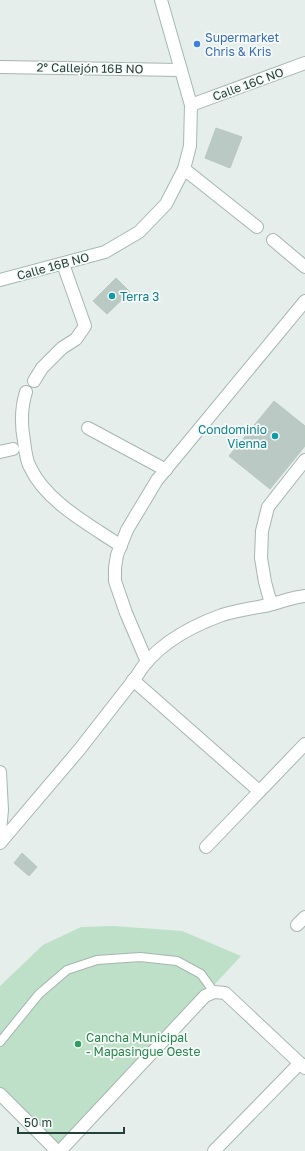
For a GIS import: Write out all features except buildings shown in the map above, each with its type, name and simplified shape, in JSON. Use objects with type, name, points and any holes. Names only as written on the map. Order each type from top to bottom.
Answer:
[{"type":"street","name":"Calle 16B NO","points":[[0,280],[105,252],[139,232],[166,204],[184,169],[190,146],[190,105],[161,0]]},
{"type":"street","name":"Calle 16C NO","points":[[190,105],[305,63]]},
{"type":"street","name":"2° Callejón 16B NO","points":[[0,66],[181,70]]},
{"type":"street","points":[[184,169],[256,227]]},
{"type":"street","points":[[273,240],[305,267]]},
{"type":"street","points":[[34,381],[42,368],[62,348],[76,339],[85,326],[63,264]]},
{"type":"street","points":[[147,662],[126,614],[114,581],[115,568],[127,530],[157,480],[305,301]]},
{"type":"street","points":[[26,392],[24,398],[22,429],[29,467],[40,484],[55,501],[121,546]]},
{"type":"street","points":[[88,428],[166,470]]},
{"type":"street","points":[[0,452],[13,449]]},
{"type":"street","points":[[271,604],[261,558],[262,531],[268,507],[305,460]]},
{"type":"street","points":[[0,843],[79,750],[155,653],[182,633],[222,615],[305,596]]},
{"type":"street","points":[[133,680],[259,791]]},
{"type":"street","points":[[206,847],[305,744]]},
{"type":"street","points":[[0,772],[2,810],[0,830]]},
{"type":"street","points":[[60,1151],[204,996],[214,992],[225,994],[302,1065],[214,1151]]},
{"type":"street","points":[[0,1094],[57,1151]]},
{"type":"lane","points":[[0,1042],[39,994],[66,970],[97,960],[140,957],[177,961],[201,974],[214,992]]},
{"type":"green space","points":[[113,926],[182,931],[241,956],[60,1151],[0,1098],[0,986],[43,945],[81,927]]},
{"type":"place","name":"Supermarket Chris & Kris","points":[[197,44]]},
{"type":"place","name":"Terra 3","points":[[112,296]]},
{"type":"place","name":"Condominio Vienna","points":[[275,436]]},
{"type":"place","name":"Cancha Municipal - Mapasingue Oeste","points":[[78,1044]]}]
